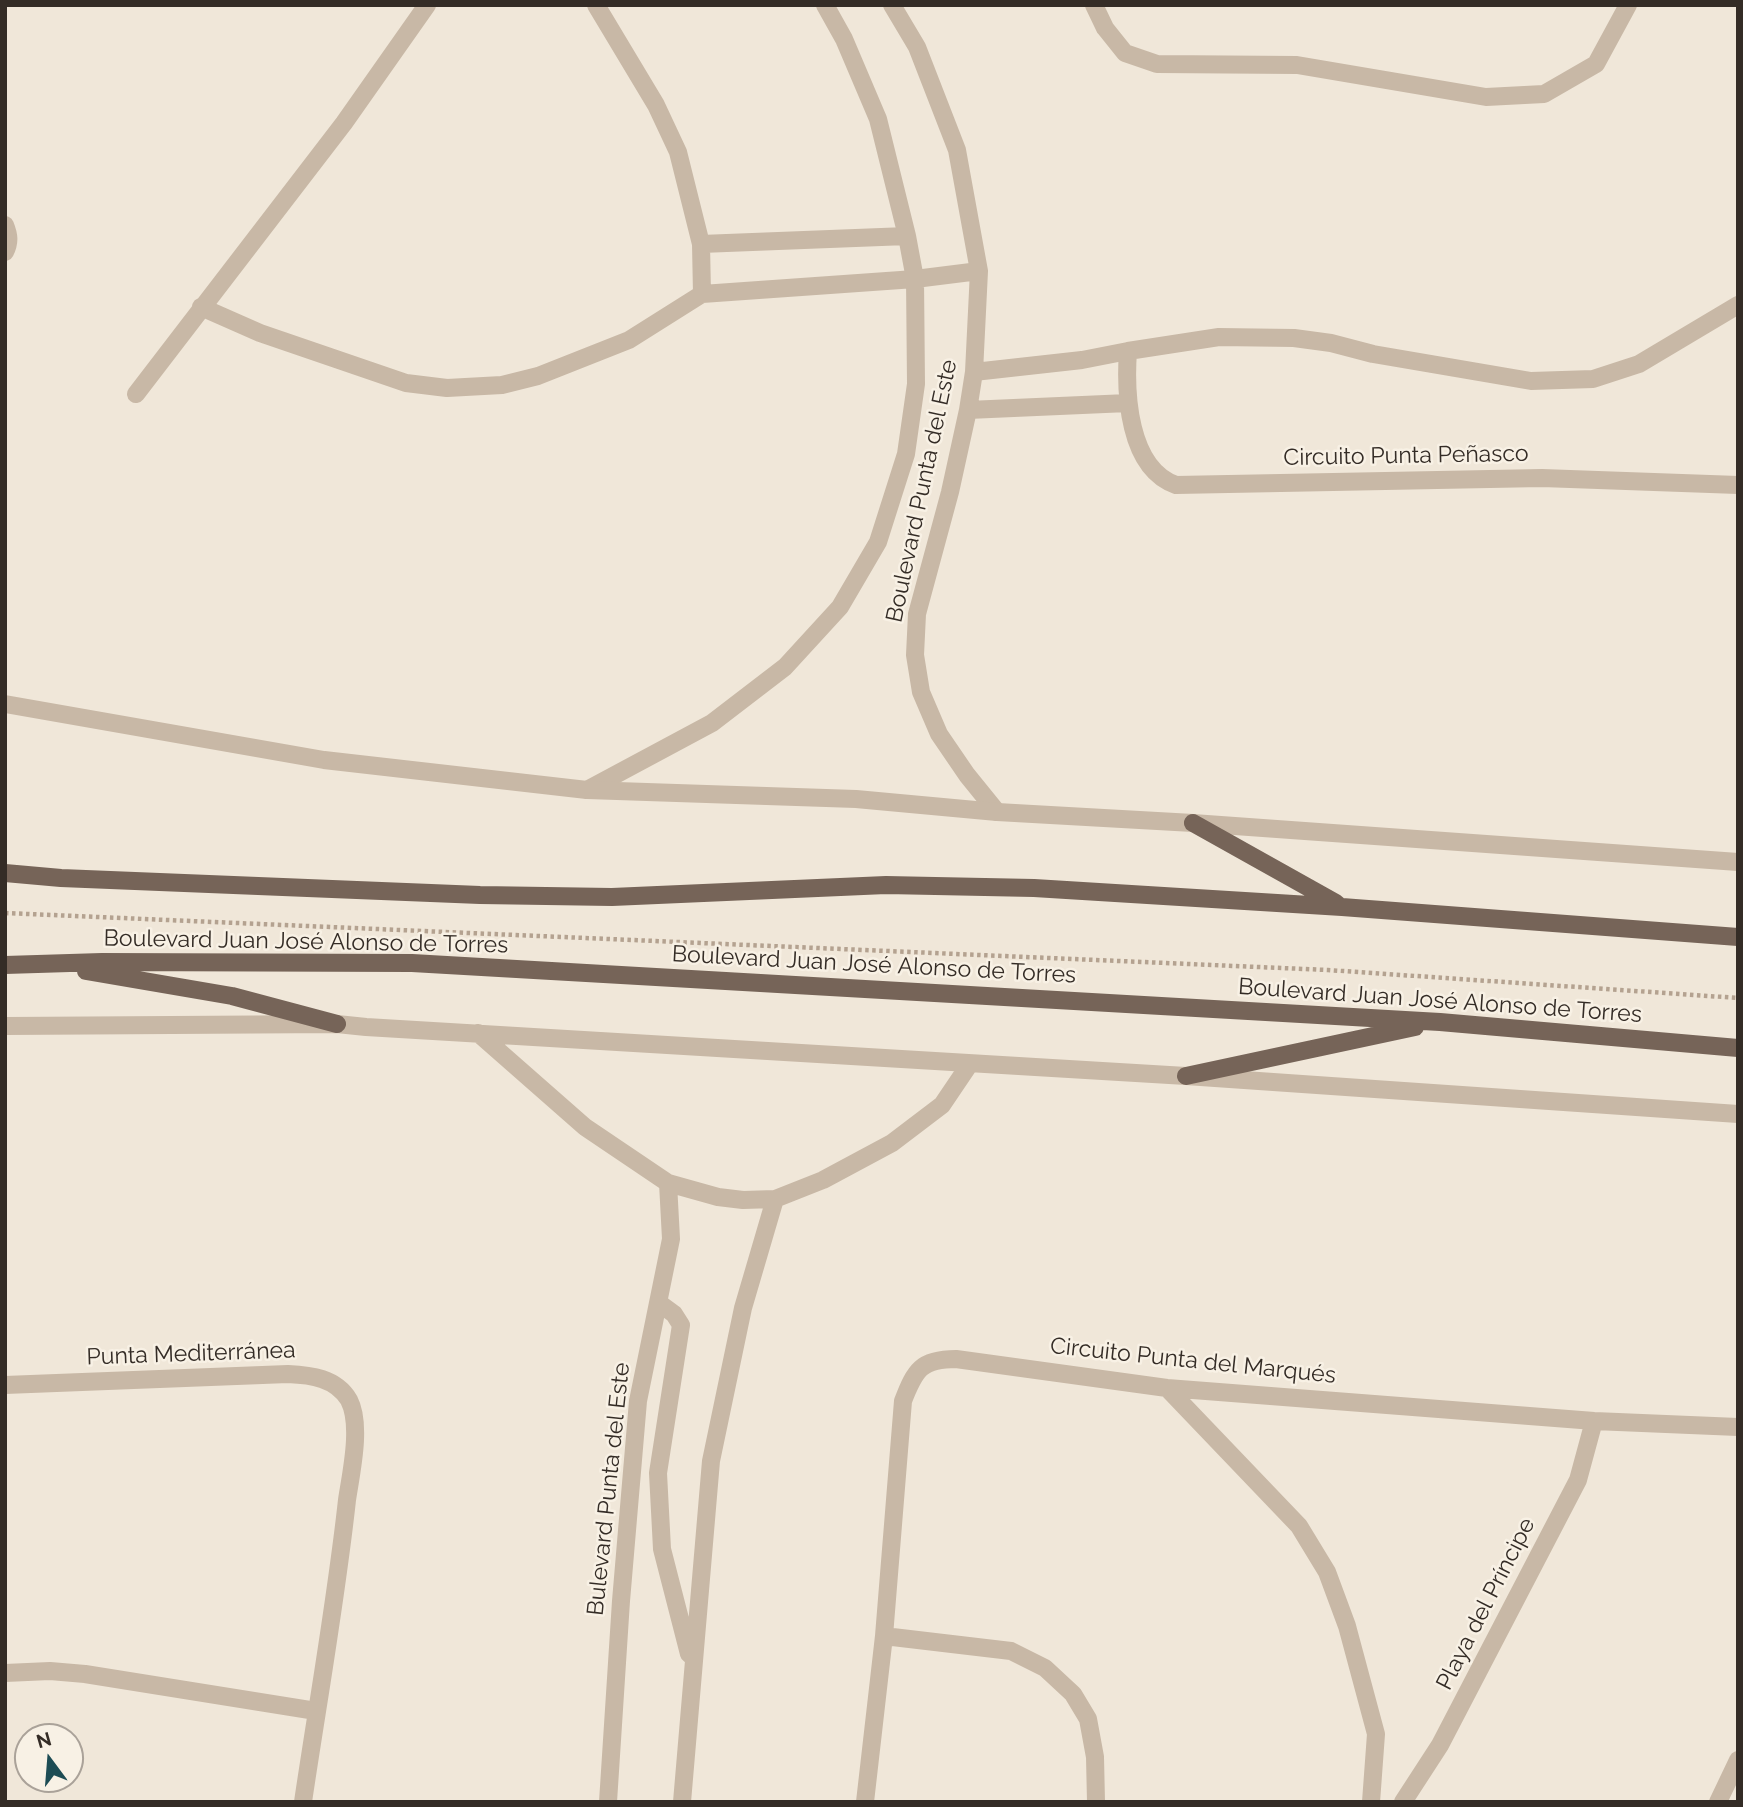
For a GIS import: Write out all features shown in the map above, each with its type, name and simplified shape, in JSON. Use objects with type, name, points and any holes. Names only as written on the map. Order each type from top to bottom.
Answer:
[{"type":"main road","points":[[1193,823],[1342,907]]},
{"type":"main road","points":[[5,873],[61,878],[480,895],[612,897],[886,885],[1007,887],[1342,907],[1738,937]]},
{"type":"main road","name":"Boulevard Juan José Alonso de Torres","points":[[5,965],[102,962],[412,963],[1440,1022],[1737,1048]]},
{"type":"main road","points":[[55,965],[232,996],[337,1024]]},
{"type":"main road","points":[[1186,1076],[1440,1022]]},
{"type":"street","points":[[136,394],[344,123],[427,5]]},
{"type":"street","points":[[596,5],[656,105],[678,152],[701,244],[702,294]]},
{"type":"street","name":"Boulevard Punta del Este","points":[[587,790],[712,723],[785,667],[840,607],[878,542],[906,453],[916,384],[915,279],[878,119],[844,39],[825,5]]},
{"type":"street","name":"Boulevard Punta del Este","points":[[892,5],[918,47],[957,150],[979,271],[974,372],[968,410],[950,492],[917,614],[915,655],[921,692],[939,734],[997,812]]},
{"type":"street","points":[[1094,5],[1105,28],[1125,53],[1157,64],[1297,65],[1486,97],[1544,94],[1596,64],[1628,5]]},
{"type":"street","points":[[5,225],[9,235],[9,246],[5,253]]},
{"type":"street","points":[[701,244],[907,236]]},
{"type":"street","points":[[201,307],[260,333],[406,383],[447,388],[502,384],[547,373],[629,340],[702,294],[915,279],[979,271]]},
{"type":"street","points":[[974,372],[1082,360],[1219,337],[1294,338],[1331,343],[1373,354],[1531,381],[1593,379],[1639,364],[1738,305]]},
{"type":"street","name":"Circuito Punta Peñasco","points":[[1128,351],[1128,403],[1148,466],[1162,480],[1176,485],[1542,478],[1738,485]]},
{"type":"street","points":[[968,410],[1128,403]]},
{"type":"street","points":[[5,704],[324,760],[587,790],[856,799],[997,812],[1193,823],[1738,862]]},
{"type":"street","points":[[5,1026],[337,1024],[969,1065],[1186,1076],[1738,1114]]},
{"type":"street","points":[[478,1033],[585,1127],[668,1183],[730,1199],[775,1199],[823,1180],[892,1143],[942,1105],[969,1065]]},
{"type":"street","name":"Bulevard Punta del Este","points":[[608,1802],[638,1401],[671,1239],[668,1183]]},
{"type":"street","points":[[682,1802],[711,1461],[743,1308],[775,1199]]},
{"type":"street","points":[[659,1303],[674,1314],[681,1325],[658,1473],[662,1549],[692,1668]]},
{"type":"street","name":"Circuito Punta del Marqués","points":[[865,1802],[884,1636],[903,1401],[915,1373],[930,1361],[956,1359],[1167,1388],[1594,1420],[1738,1427]]},
{"type":"street","name":"Punta Mediterránea","points":[[5,1385],[288,1374],[318,1377],[340,1389],[349,1401],[354,1417],[354,1446],[337,1594],[303,1802]]},
{"type":"street","points":[[1167,1388],[1299,1526],[1327,1572],[1346,1626],[1376,1734],[1371,1802]]},
{"type":"street","name":"Playa del Príncipe","points":[[1403,1802],[1440,1745],[1577,1480],[1594,1420]]},
{"type":"street","points":[[884,1636],[1011,1651],[1045,1668],[1073,1694],[1088,1718],[1095,1757],[1096,1802]]},
{"type":"street","points":[[5,1673],[50,1671],[85,1675],[316,1711]]},
{"type":"street","points":[[1718,1802],[1738,1760]]},
{"type":"path","points":[[5,913],[1328,970],[1738,998]]}]
